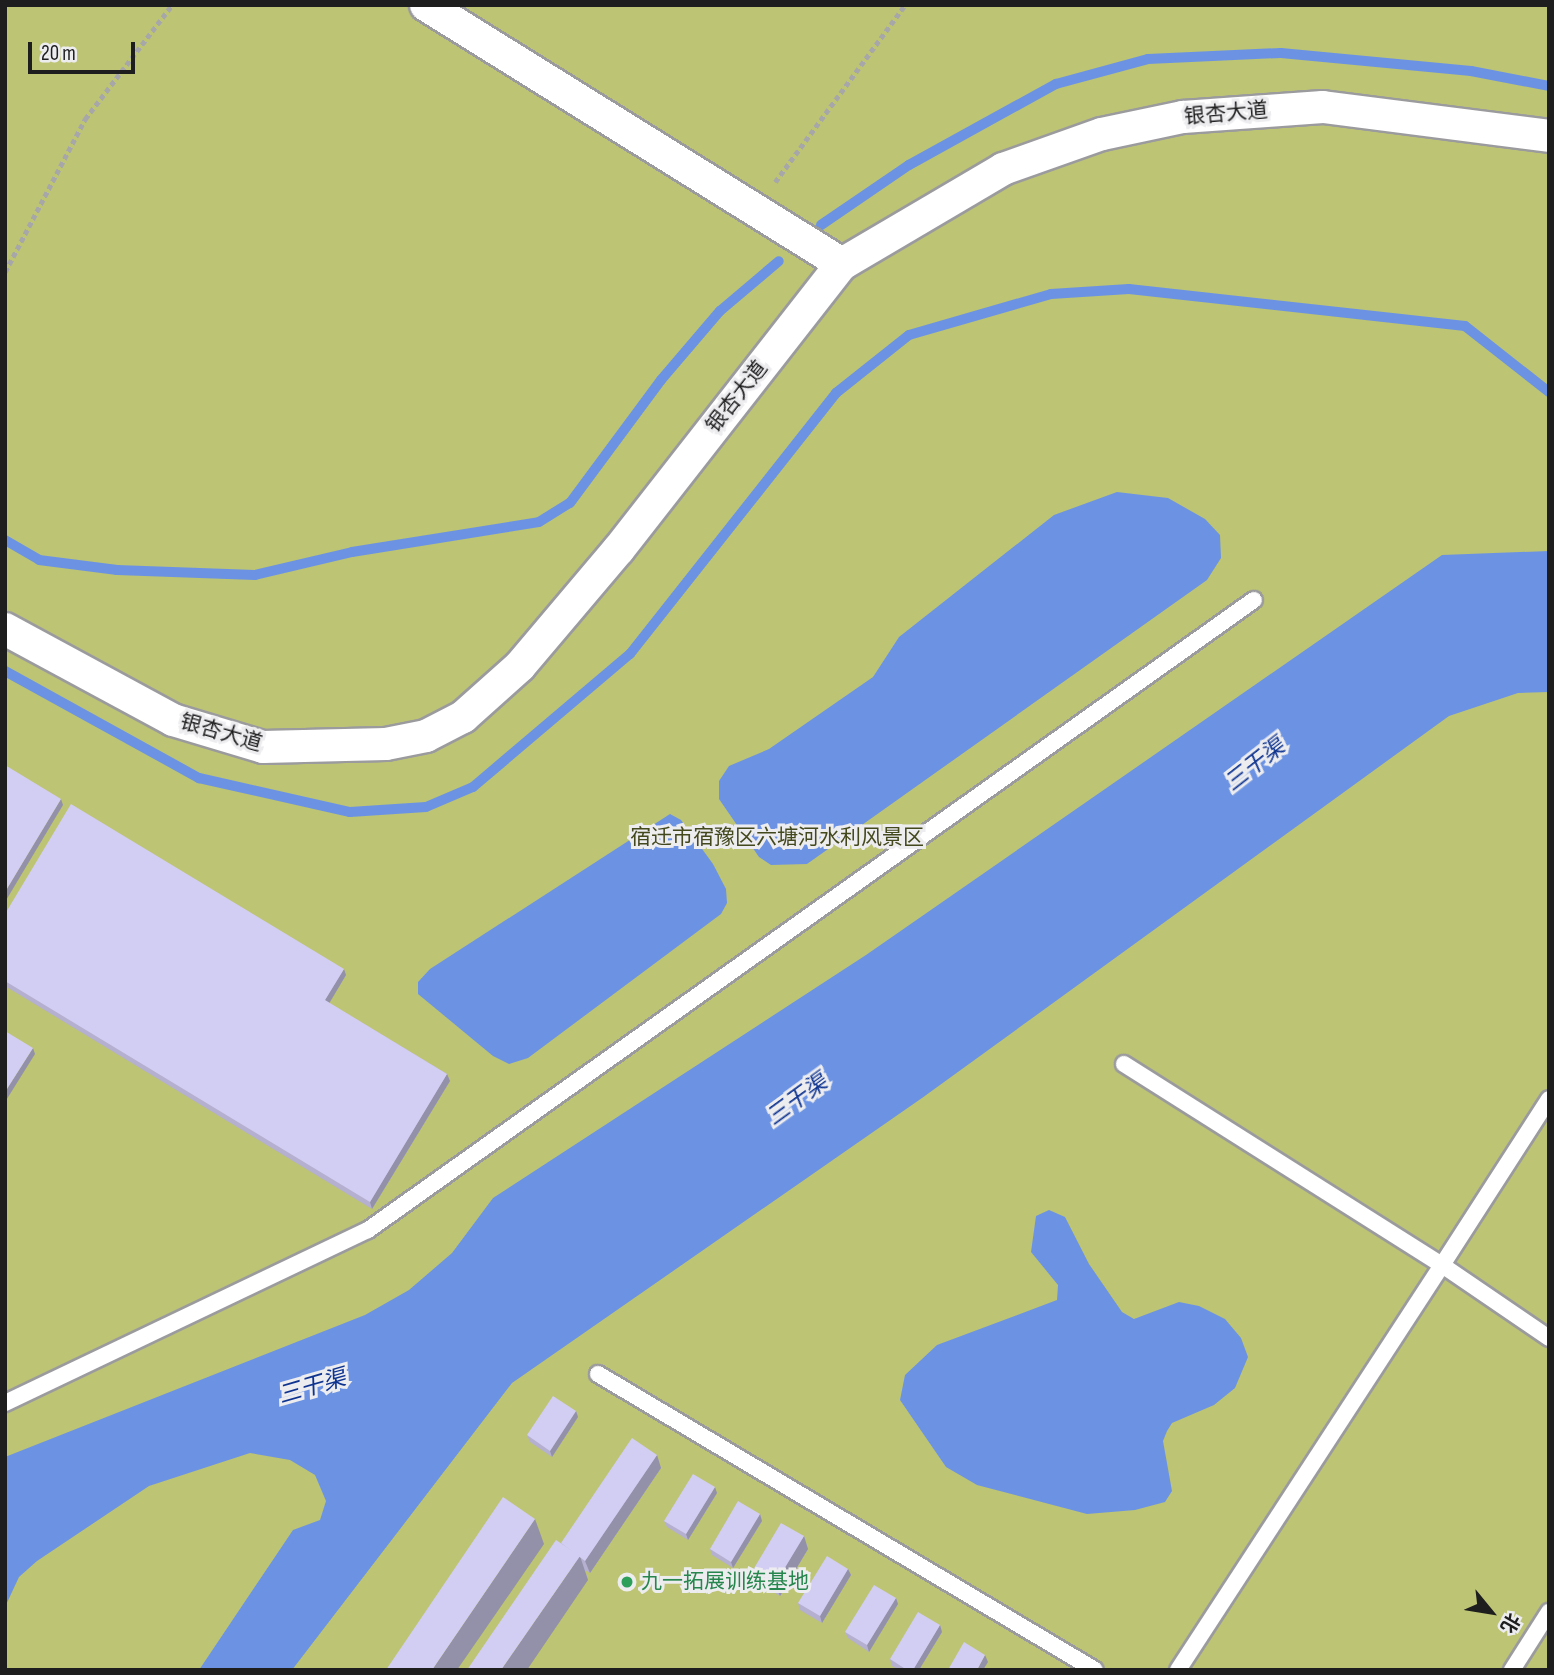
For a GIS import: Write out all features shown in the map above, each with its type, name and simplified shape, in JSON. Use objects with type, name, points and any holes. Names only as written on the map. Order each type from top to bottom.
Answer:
[{"type":"street","points":[[426,5],[754,212],[842,264]]},
{"type":"street","name":"银杏大道","points":[[5,629],[173,720],[263,747],[386,744],[426,736],[463,717],[520,666],[619,549],[842,264],[1003,169],[1102,134],[1183,117],[1323,107],[1549,136]]},
{"type":"lane","points":[[5,1403],[368,1230],[1254,600]]},
{"type":"lane","points":[[1124,1064],[1442,1265],[1549,1338]]},
{"type":"lane","points":[[1178,1670],[1549,1099]]},
{"type":"lane","points":[[598,1374],[1095,1670]]},
{"type":"lane","points":[[1512,1670],[1549,1612]]},
{"type":"path","points":[[5,272],[85,119],[172,5]]},
{"type":"path","points":[[754,212],[905,5]]},
{"type":"green space","name":"宿迁市宿豫区六塘河水利风景区","points":[[5,5],[1549,5],[1549,1670],[5,1670]]},
{"type":"water","points":[[1117,492],[1168,498],[1205,519],[1220,535],[1221,558],[1207,580],[807,864],[771,865],[759,857],[719,799],[719,781],[729,766],[769,749],[873,677],[899,637],[1054,515]]},
{"type":"water","name":"三干渠","points":[[1549,551],[1549,692],[1518,693],[1449,716],[922,1098],[512,1383],[292,1670],[199,1670],[293,1530],[320,1520],[326,1501],[315,1475],[290,1460],[250,1453],[149,1486],[37,1561],[19,1577],[5,1607],[5,1457],[365,1315],[409,1290],[452,1253],[493,1198],[866,955],[1442,555]]},
{"type":"water","points":[[670,814],[681,820],[713,864],[726,889],[727,903],[721,914],[528,1058],[509,1064],[493,1056],[418,994],[418,982],[430,969]]},
{"type":"water","points":[[1049,1210],[1065,1217],[1089,1264],[1122,1312],[1134,1319],[1179,1302],[1199,1306],[1225,1319],[1241,1338],[1248,1357],[1235,1388],[1214,1405],[1172,1423],[1167,1431],[1163,1441],[1172,1491],[1165,1502],[1135,1510],[1087,1514],[977,1485],[946,1467],[900,1400],[905,1375],[937,1345],[1057,1300],[1058,1285],[1031,1252],[1036,1216]]},
{"type":"building","points":[[5,765],[61,799],[5,892]]},
{"type":"building","points":[[71,804],[344,969],[325,1000],[447,1074],[370,1202],[5,981],[5,914]]},
{"type":"building","points":[[5,1031],[33,1048],[5,1092]]},
{"type":"building","points":[[553,1396],[576,1411],[550,1451],[527,1435]]},
{"type":"building","points":[[632,1438],[657,1455],[585,1561],[561,1543]]},
{"type":"building","points":[[693,1474],[715,1487],[686,1534],[664,1521]]},
{"type":"building","points":[[503,1497],[535,1519],[432,1670],[386,1670]]},
{"type":"building","points":[[738,1501],[760,1514],[731,1562],[710,1549]]},
{"type":"building","points":[[781,1523],[804,1536],[775,1584],[753,1570]]},
{"type":"building","points":[[556,1540],[580,1556],[501,1670],[467,1670]]},
{"type":"building","points":[[827,1556],[848,1569],[820,1616],[798,1603]]},
{"type":"building","points":[[874,1585],[896,1598],[867,1645],[845,1632]]},
{"type":"building","points":[[918,1612],[940,1625],[913,1670],[907,1670],[890,1659]]},
{"type":"building","points":[[964,1642],[985,1655],[977,1670],[948,1670]]},
{"type":"waterway","points":[[821,225],[909,165],[1056,84],[1148,59],[1281,53],[1471,71],[1549,86]]},
{"type":"waterway","points":[[5,540],[39,560],[117,570],[255,575],[352,552],[539,522],[570,503],[661,380],[720,311],[779,261]]},
{"type":"waterway","points":[[5,671],[199,778],[350,812],[426,807],[473,787],[630,654],[836,393],[909,335],[1051,294],[1129,289],[1465,326],[1549,392]]},
{"type":"place","name":"九一拓展训练基地","points":[[627,1582]]}]
